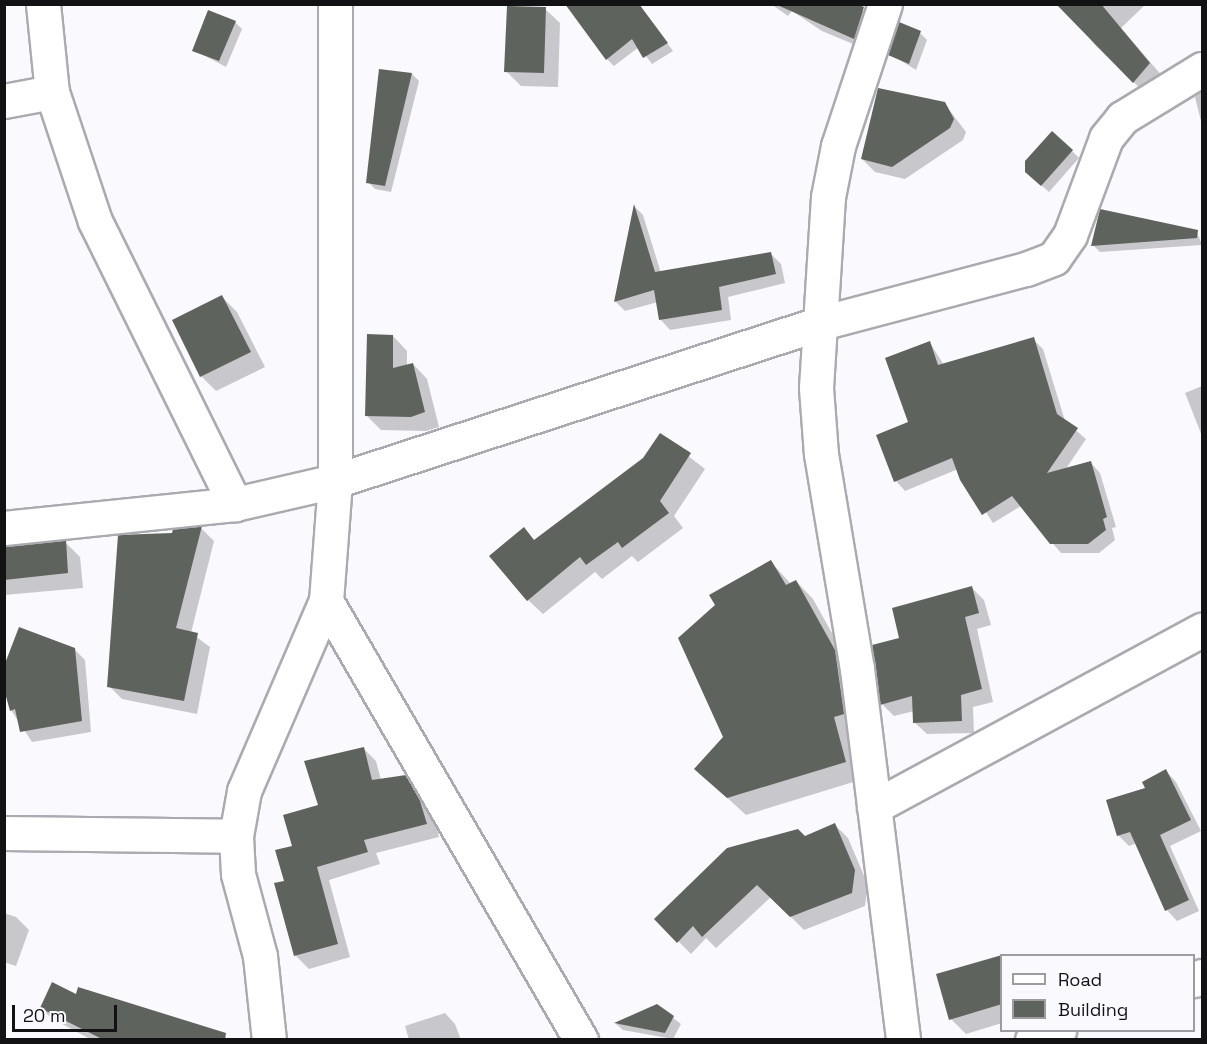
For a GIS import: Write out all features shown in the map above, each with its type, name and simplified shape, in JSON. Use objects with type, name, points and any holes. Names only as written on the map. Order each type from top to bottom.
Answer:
[{"type":"street","points":[[43,4],[52,92],[95,221],[235,504]]},
{"type":"street","points":[[885,4],[838,146],[828,197],[816,388],[821,454],[857,669],[903,1040]]},
{"type":"street","points":[[269,1040],[260,956],[238,874],[236,836],[244,790],[326,601],[335,481],[333,7]]},
{"type":"street","points":[[4,528],[235,504],[335,481],[821,323],[1026,269],[1054,258],[1070,235],[1106,138],[1143,102],[1203,69]]},
{"type":"street","points":[[4,101],[52,92]]},
{"type":"street","points":[[326,601],[581,1040]]},
{"type":"street","points":[[874,807],[1203,630]]},
{"type":"street","points":[[4,833],[236,836]]},
{"type":"street","points":[[1032,1040],[1054,1032]]},
{"type":"building","points":[[565,4],[639,4],[668,43],[643,58],[632,39],[606,60]]},
{"type":"building","points":[[775,4],[857,4],[864,7],[854,39]]},
{"type":"building","points":[[1056,4],[1101,4],[1150,63],[1133,83]]},
{"type":"building","points":[[507,6],[546,7],[544,73],[504,72]]},
{"type":"building","points":[[208,10],[236,21],[219,61],[192,51]]},
{"type":"building","points":[[899,22],[921,31],[909,64],[888,55]]},
{"type":"building","points":[[379,69],[412,73],[385,186],[366,183]]},
{"type":"building","points":[[878,88],[945,102],[954,119],[950,128],[892,167],[861,159]]},
{"type":"building","points":[[1052,131],[1073,150],[1041,186],[1025,172],[1025,161]]},
{"type":"building","points":[[634,204],[655,272],[771,252],[776,274],[719,287],[722,310],[659,320],[654,290],[614,302]]},
{"type":"building","points":[[1100,209],[1198,230],[1197,238],[1091,246]]},
{"type":"building","points":[[222,295],[251,352],[200,377],[172,320]]},
{"type":"building","points":[[367,334],[393,335],[393,368],[413,363],[425,412],[411,417],[365,416]]},
{"type":"building","points":[[1034,337],[1057,414],[1078,428],[1047,473],[1091,461],[1107,517],[1103,519],[1106,530],[1088,544],[1050,544],[1012,496],[982,515],[960,480],[952,458],[894,482],[876,435],[908,422],[885,358],[930,341],[938,365]]},
{"type":"building","points":[[660,433],[691,453],[660,501],[669,513],[622,548],[618,542],[586,565],[580,557],[527,601],[489,556],[524,527],[534,540],[643,458]]},
{"type":"building","points":[[202,526],[176,628],[198,633],[184,701],[107,687],[118,535],[172,533],[173,529]]},
{"type":"building","points":[[66,540],[68,573],[4,580],[4,546]]},
{"type":"building","points":[[771,560],[786,585],[796,580],[835,650],[844,714],[834,717],[846,762],[727,798],[694,769],[723,737],[678,638],[715,605],[709,595]]},
{"type":"building","points":[[972,586],[979,613],[965,617],[982,689],[961,695],[962,721],[913,723],[912,696],[880,705],[872,645],[899,638],[892,608]]},
{"type":"building","points":[[19,627],[75,648],[82,721],[20,732],[15,709],[10,711],[4,689],[4,666]]},
{"type":"building","points":[[364,747],[372,780],[406,775],[420,801],[427,824],[364,840],[368,852],[317,867],[338,944],[294,956],[274,883],[284,881],[275,850],[292,846],[283,815],[318,805],[304,761]]},
{"type":"building","points":[[1166,769],[1191,820],[1160,835],[1189,900],[1165,911],[1130,832],[1117,836],[1106,800],[1145,788],[1142,782]]},
{"type":"building","points":[[835,823],[855,870],[852,893],[790,917],[757,885],[702,937],[693,926],[677,943],[654,919],[727,848],[798,829],[805,836]]},
{"type":"building","points":[[1000,956],[1000,1005],[949,1020],[936,974]]},
{"type":"building","points":[[52,982],[76,994],[78,987],[226,1033],[225,1040],[104,1040],[40,1008]]},
{"type":"building","points":[[657,1004],[674,1016],[665,1033],[614,1023]]}]
